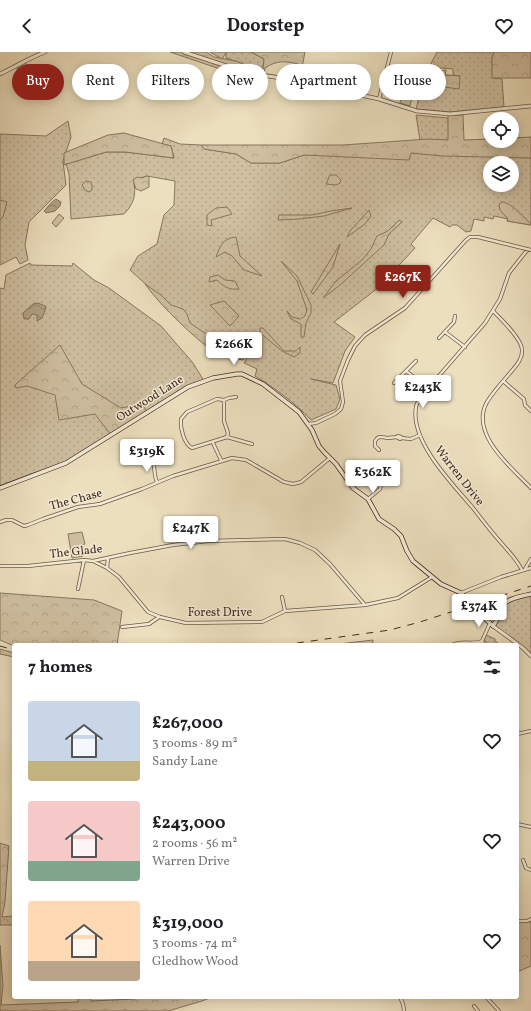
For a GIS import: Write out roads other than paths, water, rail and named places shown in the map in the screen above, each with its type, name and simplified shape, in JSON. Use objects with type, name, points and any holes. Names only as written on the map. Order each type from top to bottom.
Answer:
[{"type":"main road","name":"Outwood Lane","points":[[0,488],[66,464],[193,384],[239,373],[253,378],[293,407],[308,424],[321,449],[344,474],[354,488],[368,499]]},
{"type":"main road","points":[[368,499],[379,519],[394,529],[401,536],[409,557],[441,584],[461,593],[491,624],[498,619],[506,602],[531,594]]},
{"type":"street","points":[[0,74],[20,65],[32,57],[45,52]]},
{"type":"street","points":[[184,52],[248,73],[300,80],[379,99]]},
{"type":"street","points":[[388,64],[391,52]]},
{"type":"street","points":[[382,100],[417,111],[450,114],[531,106]]},
{"type":"street","points":[[308,424],[316,422],[341,409],[342,402],[340,381],[351,352],[361,339],[405,308],[466,240],[470,237],[478,237],[530,249]]},
{"type":"street","name":"Warren Drive","points":[[524,569],[435,463],[420,435],[416,422],[416,407],[418,400],[465,347],[493,311],[503,293],[509,273],[530,249]]},
{"type":"street","points":[[493,311],[518,340],[522,350],[522,355],[518,363],[486,405],[483,418],[484,428],[494,448],[531,488]]},
{"type":"street","points":[[439,338],[454,322],[455,316]]},
{"type":"street","points":[[445,332],[465,347]]},
{"type":"street","points":[[394,383],[416,361]]},
{"type":"street","points":[[406,371],[428,388]]},
{"type":"street","points":[[503,381],[524,400],[525,405],[531,411]]},
{"type":"street","points":[[236,397],[224,400],[215,400],[187,412],[181,419],[184,437],[190,448],[213,443],[228,437],[252,444]]},
{"type":"street","points":[[224,400],[224,421],[228,437]]},
{"type":"street","points":[[312,430],[316,422]]},
{"type":"street","points":[[379,450],[375,444],[375,441],[381,436],[387,438],[411,439],[420,435]]},
{"type":"street","points":[[151,457],[146,456],[143,453],[143,447],[146,443],[153,447],[151,457],[155,465],[154,474],[157,482]]},
{"type":"street","points":[[213,443],[221,460]]},
{"type":"street","name":"The Chase","points":[[0,522],[12,520],[24,526],[28,525],[78,507],[100,504],[112,500],[173,476],[221,460],[232,458],[243,459],[284,482],[293,484],[301,482],[330,458]]},
{"type":"street","points":[[368,499],[380,489],[383,475],[390,471]]},
{"type":"street","name":"The Glade","points":[[0,566],[28,566],[84,560],[93,561],[172,545],[234,540],[285,539],[300,543],[315,550],[330,564],[366,605]]},
{"type":"street","points":[[107,568],[108,558]]},
{"type":"street","points":[[524,569],[531,559]]},
{"type":"street","points":[[78,589],[84,560]]},
{"type":"street","name":"Forest Drive","points":[[93,561],[107,568],[119,577],[148,612],[160,617],[186,623],[262,622],[285,611],[366,605],[398,598],[432,577]]},
{"type":"street","points":[[461,593],[501,577],[531,568]]},
{"type":"street","points":[[282,597],[285,611]]},
{"type":"street","points":[[122,627],[149,624],[160,617]]},
{"type":"street","points":[[457,643],[482,641],[491,624],[516,643]]},
{"type":"street","points":[[519,645],[531,656]]},
{"type":"street","points":[[519,734],[531,731]]},
{"type":"street","points":[[519,824],[531,827]]},
{"type":"street","points":[[523,860],[526,868],[531,870]]},
{"type":"street","points":[[519,921],[527,921],[531,919]]},
{"type":"street","points":[[401,999],[404,1011]]},
{"type":"street","points":[[488,999],[498,1011]]},
{"type":"street","points":[[474,1006],[478,1011]]},
{"type":"water","points":[[56,199],[61,202],[60,206],[55,211],[46,213],[44,211]]},
{"type":"water","points":[[38,303],[46,308],[42,318],[37,321],[37,315],[32,314],[29,319],[24,319],[23,313],[33,304]]},
{"type":"railway","points":[[297,643],[390,630],[420,622],[531,586]]},
{"type":"railway","points":[[0,646],[12,649]]}]
